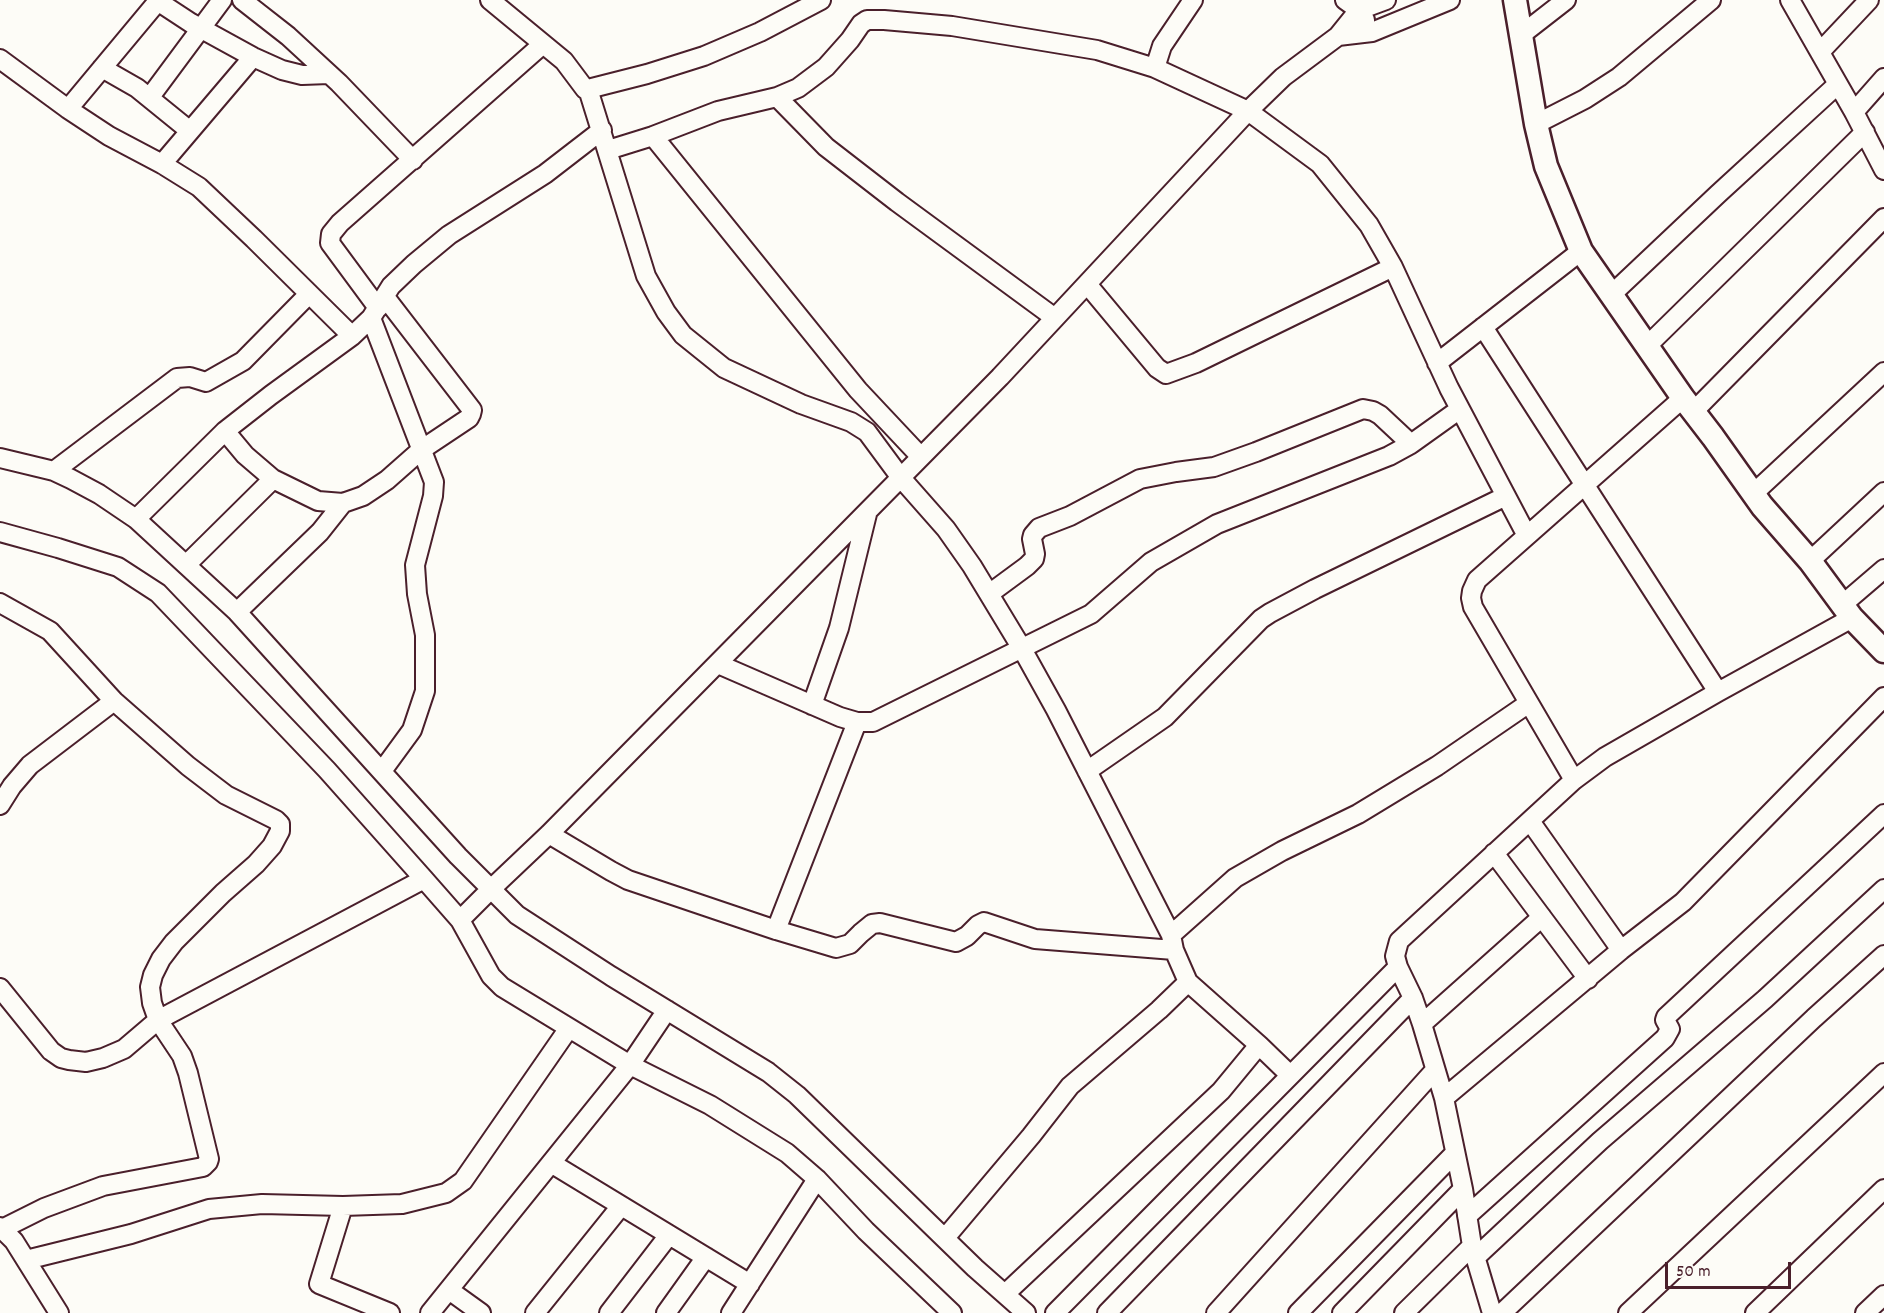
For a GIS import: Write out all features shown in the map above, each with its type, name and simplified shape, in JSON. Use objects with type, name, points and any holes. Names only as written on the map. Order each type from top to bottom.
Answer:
[{"type":"street","points":[[68,109],[157,0],[201,28],[253,57],[282,70],[302,75],[328,74]]},
{"type":"street","points":[[150,97],[222,0]]},
{"type":"street","points":[[242,0],[288,36],[413,160]]},
{"type":"street","points":[[490,0],[511,6],[543,44],[564,61],[585,89],[647,75],[704,56],[760,32],[821,0]]},
{"type":"street","points":[[1155,68],[1162,46],[1193,0]]},
{"type":"street","points":[[1352,5],[1386,0]]},
{"type":"street","points":[[1338,36],[1372,32],[1450,0]]},
{"type":"street","points":[[1515,0],[1536,124],[1546,166],[1581,251],[1688,405],[1762,506],[1810,561],[1847,611],[1884,651]]},
{"type":"street","points":[[1521,35],[1566,0]]},
{"type":"street","points":[[1536,124],[1585,99],[1619,77],[1711,0]]},
{"type":"street","points":[[1790,0],[1854,111],[1884,170]]},
{"type":"street","points":[[1820,52],[1869,0]]},
{"type":"street","points":[[1352,5],[1372,32]]},
{"type":"street","points":[[460,920],[549,834],[867,513],[1055,318],[1248,111],[1283,77],[1338,36],[1352,5]]},
{"type":"street","points":[[608,150],[653,136],[718,111],[777,98],[798,88],[826,67],[861,24],[867,20],[952,26],[1097,50],[1155,68],[1248,111],[1320,164],[1369,225],[1393,267],[1460,410],[1526,534]]},
{"type":"street","points":[[225,431],[245,455],[273,479],[318,501],[343,503],[363,496],[387,480],[421,450],[469,418],[472,412],[451,381],[378,308],[330,243],[332,234],[340,223],[543,44]]},
{"type":"street","points":[[162,164],[253,57]]},
{"type":"street","points":[[0,59],[109,136],[199,187],[351,336]]},
{"type":"street","points":[[102,68],[150,97],[190,131]]},
{"type":"street","points":[[1854,111],[1884,78]]},
{"type":"street","points":[[1611,295],[1838,84]]},
{"type":"street","points":[[588,89],[646,276],[666,312],[683,335],[724,368],[801,404],[858,425],[873,438],[901,478],[946,529],[972,566],[1021,647],[1087,771],[1173,942],[1188,982],[1289,1074]]},
{"type":"street","points":[[777,98],[826,147],[1055,318]]},
{"type":"street","points":[[136,519],[225,431],[351,336],[378,308],[392,286],[414,264],[450,235],[545,174],[602,130]]},
{"type":"street","points":[[1647,346],[1865,132]]},
{"type":"street","points":[[653,136],[858,390],[921,457]]},
{"type":"street","points":[[1574,780],[1473,606],[1471,597],[1476,580],[1583,484],[1688,405],[1884,218]]},
{"type":"street","points":[[1437,363],[1581,251]]},
{"type":"street","points":[[1087,284],[1152,362],[1166,374],[1197,363],[1393,267]]},
{"type":"street","points":[[54,471],[177,378],[190,377],[206,382],[243,361],[309,294]]},
{"type":"street","points":[[378,308],[421,450],[434,482],[433,496],[415,565],[417,594],[425,635],[425,691],[412,730],[382,771]]},
{"type":"street","points":[[1483,327],[1718,692]]},
{"type":"street","points":[[1754,493],[1884,372]]},
{"type":"street","points":[[989,594],[1028,566],[1034,559],[1032,539],[1033,534],[1039,528],[1070,516],[1140,479],[1214,467],[1363,409],[1380,415],[1411,444]]},
{"type":"street","points":[[718,663],[840,717],[857,722],[873,722],[1090,614],[1151,562],[1217,524],[1367,465],[1411,444],[1460,410]]},
{"type":"street","points":[[0,458],[54,471],[99,494],[136,519],[237,612],[458,856],[517,915],[611,976],[768,1072],[797,1095],[1026,1313]]},
{"type":"street","points":[[186,565],[273,479]]},
{"type":"street","points":[[1810,561],[1884,492]]},
{"type":"street","points":[[1087,771],[1164,717],[1270,613],[1506,496]]},
{"type":"street","points":[[237,612],[320,532],[343,503]]},
{"type":"street","points":[[812,705],[839,628],[867,513]]},
{"type":"street","points":[[0,532],[118,567],[158,593],[327,770],[460,920],[490,976],[502,987],[630,1065],[710,1105],[787,1153],[817,1179],[866,1231],[952,1313]]},
{"type":"street","points":[[1492,1313],[1474,1251],[1444,1098],[1422,1024],[1395,956],[1399,941],[1574,780],[1605,757],[1718,692],[1847,611],[1884,569]]},
{"type":"street","points":[[0,603],[50,631],[114,701],[188,766],[226,795],[276,820],[280,825],[273,846],[182,934],[161,959],[150,987],[152,1003],[158,1020],[185,1064],[208,1162],[203,1167],[103,1186],[44,1208],[1,1228],[14,1241],[59,1313]]},
{"type":"street","points":[[1444,1098],[1683,902],[1884,697]]},
{"type":"street","points":[[0,805],[30,765],[114,701]]},
{"type":"street","points":[[549,834],[628,879],[776,930],[836,948],[850,944],[872,924],[880,923],[956,942],[984,922],[1035,939],[1173,942],[1235,878],[1282,851],[1358,814],[1437,766],[1529,703]]},
{"type":"street","points":[[776,930],[857,722]]},
{"type":"street","points":[[1467,1216],[1665,1038],[1670,1029],[1665,1020],[1666,1017],[1884,814]]},
{"type":"street","points":[[1530,821],[1621,951]]},
{"type":"street","points":[[1494,853],[1588,979]]},
{"type":"street","points":[[0,988],[51,1051],[61,1058],[87,1062],[103,1058],[124,1049],[158,1020],[424,879]]},
{"type":"street","points":[[1404,1313],[1765,999],[1884,889]]},
{"type":"street","points":[[1422,1024],[1542,917]]},
{"type":"street","points":[[1502,1313],[1814,1018],[1884,955]]},
{"type":"street","points":[[1055,1313],[1289,1074],[1398,967]]},
{"type":"street","points":[[945,1238],[1031,1137],[1070,1086],[1159,1010],[1188,982]]},
{"type":"street","points":[[1107,1313],[1413,998]]},
{"type":"street","points":[[430,1313],[630,1065],[667,1010]]},
{"type":"street","points":[[26,1260],[131,1234],[209,1209],[262,1204],[343,1206],[402,1204],[446,1193],[463,1180],[568,1028]]},
{"type":"street","points":[[1005,1294],[1221,1091],[1259,1045]]},
{"type":"street","points":[[1216,1313],[1436,1070]]},
{"type":"street","points":[[1628,1313],[1884,1073]]},
{"type":"street","points":[[1298,1313],[1454,1154]]},
{"type":"street","points":[[551,1164],[750,1284]]},
{"type":"street","points":[[731,1313],[817,1179]]},
{"type":"street","points":[[1342,1313],[1463,1189]]},
{"type":"street","points":[[1755,1313],[1884,1189]]},
{"type":"street","points":[[343,1206],[319,1284],[390,1313]]},
{"type":"street","points":[[536,1313],[621,1206]]},
{"type":"street","points":[[609,1313],[669,1235]]},
{"type":"street","points":[[666,1313],[706,1257]]},
{"type":"street","points":[[449,1290],[481,1313]]},
{"type":"street","points":[[1866,1313],[1884,1295]]}]
